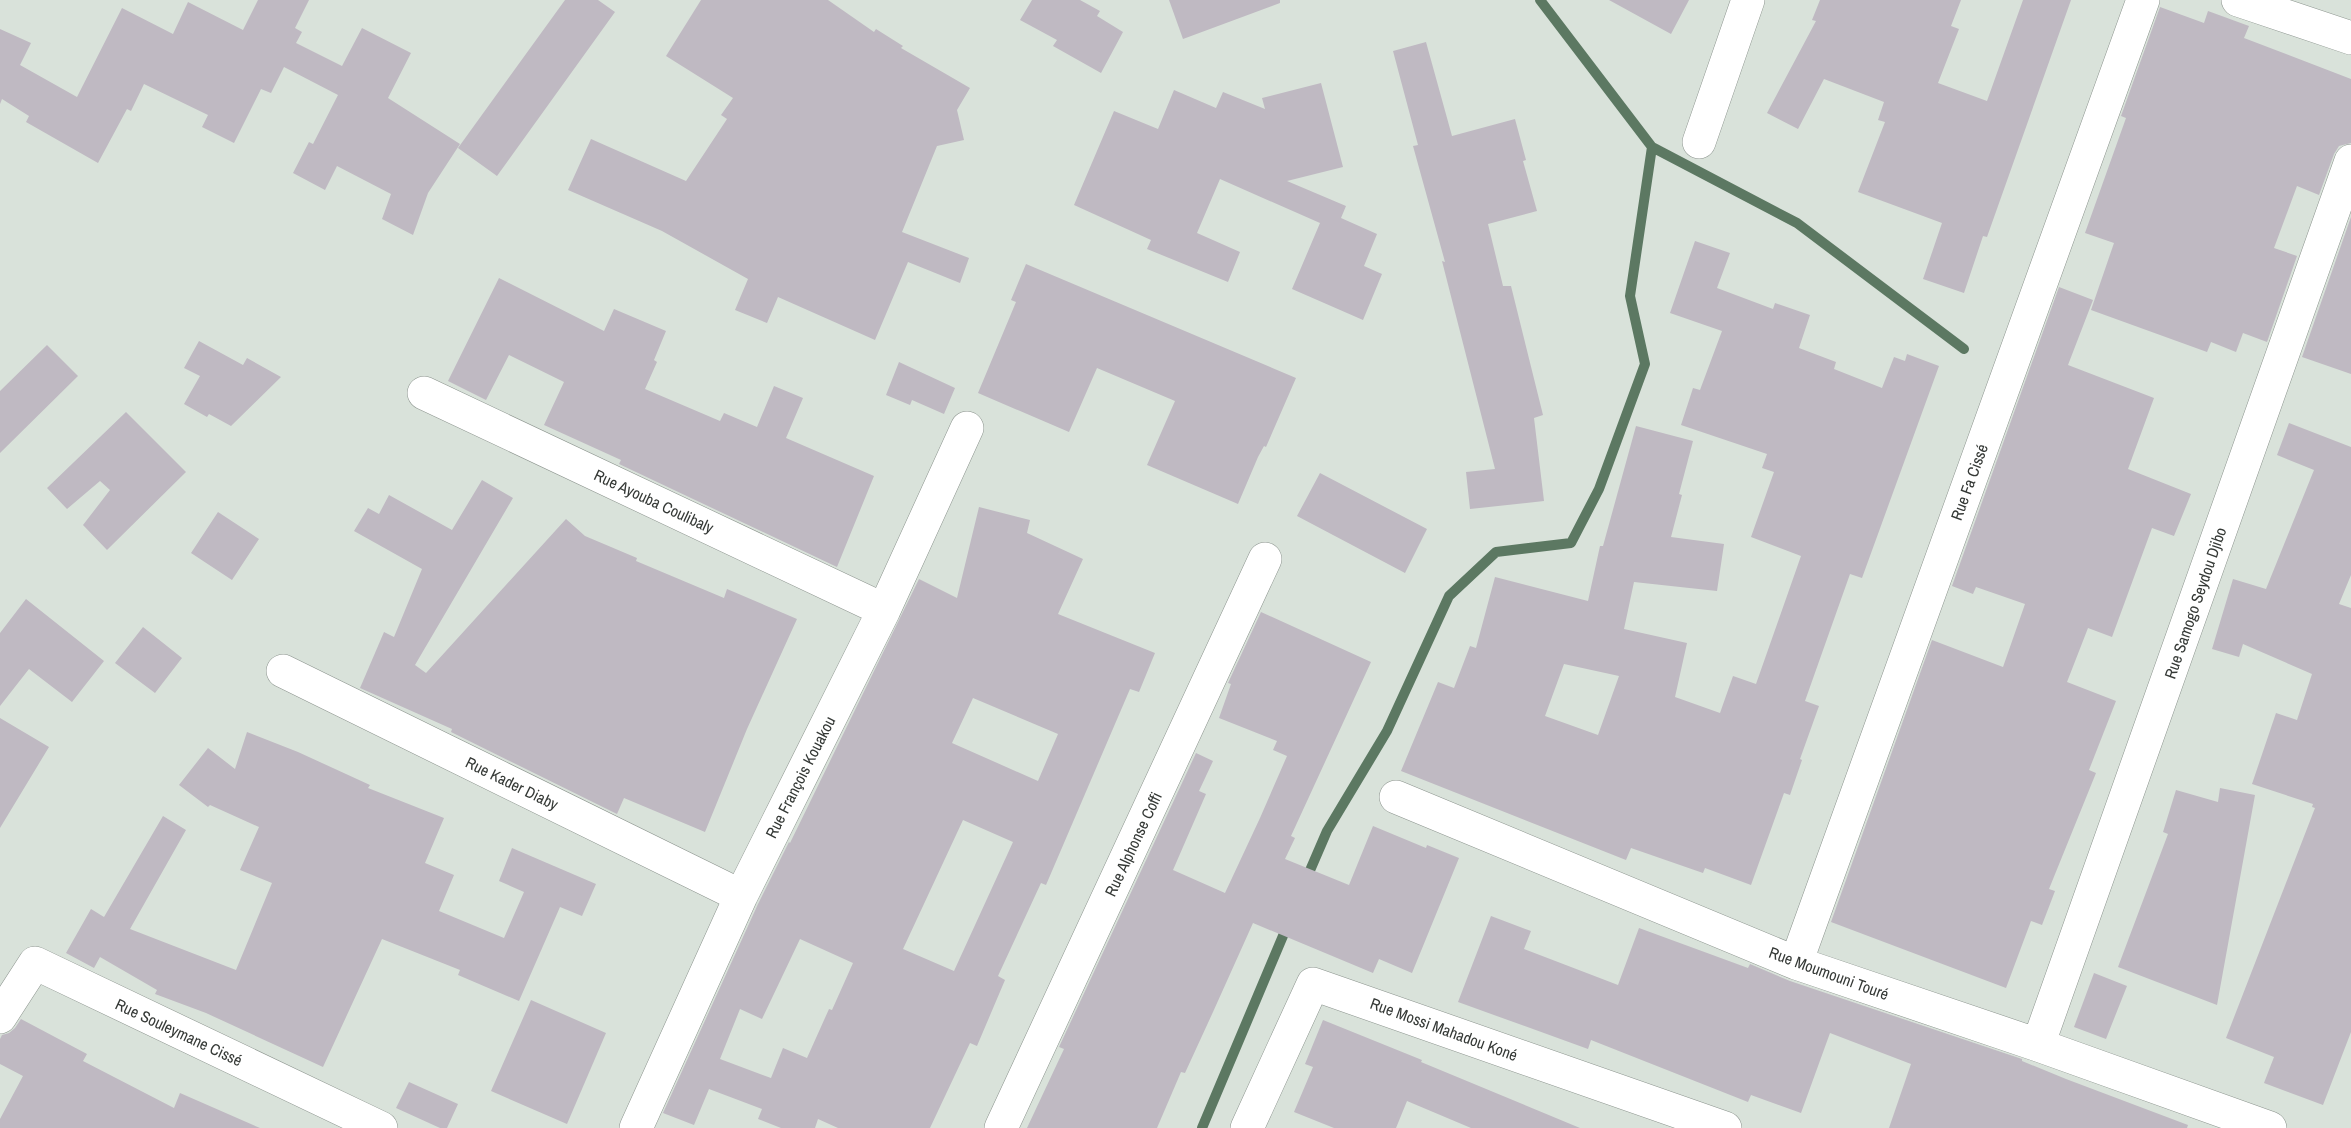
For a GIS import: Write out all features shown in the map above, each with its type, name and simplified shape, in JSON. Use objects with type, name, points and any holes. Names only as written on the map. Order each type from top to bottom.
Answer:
[{"type":"street","points":[[1699,142],[1748,0]]},
{"type":"street","name":"Rue Fa Cissé","points":[[1796,963],[2143,0]]},
{"type":"street","points":[[2238,0],[2351,38]]},
{"type":"street","name":"Rue Samogo Seydou Djibo","points":[[2038,1045],[2351,161]]},
{"type":"street","name":"Rue Ayouba Coulibaly","points":[[424,393],[884,610]]},
{"type":"street","name":"Rue François Kouakou","points":[[636,1128],[741,896],[884,610],[967,428]]},
{"type":"street","name":"Rue Alphonse Coffi","points":[[1001,1128],[1265,559]]},
{"type":"street","name":"Rue Kader Diaby","points":[[283,671],[741,896]]},
{"type":"street","name":"Rue Moumouni Touré","points":[[1396,797],[1796,963],[2038,1045],[2270,1128]]},
{"type":"street","name":"Rue Souleymane Cissé","points":[[0,1017],[35,963],[324,1116],[381,1128]]},
{"type":"street","name":"Rue Mossi Mahadou Koné","points":[[1247,1128],[1313,984],[1725,1128]]},
{"type":"building","points":[[258,0],[309,0],[295,28],[302,32],[296,43],[342,66],[362,28],[411,53],[388,98],[460,144],[428,193],[413,235],[382,219],[391,194],[337,166],[325,190],[293,173],[309,142],[313,144],[338,95],[284,67],[271,93],[261,89],[234,143],[202,127],[208,115],[144,84],[131,111],[127,109],[98,163],[26,122],[29,116],[2,99],[0,104],[0,29],[31,43],[20,65],[77,97],[122,8],[173,34],[188,2],[243,30]]},
{"type":"building","points":[[565,0],[598,0],[615,12],[497,176],[458,148]]},
{"type":"building","points":[[701,0],[828,0],[874,32],[876,29],[903,46],[901,48],[970,88],[957,110],[964,140],[937,146],[902,232],[969,258],[960,283],[908,262],[875,340],[778,297],[767,323],[735,310],[748,279],[662,231],[568,190],[591,139],[686,181],[727,119],[721,115],[733,98],[666,56]]},
{"type":"building","points":[[1032,0],[1080,0],[1100,11],[1097,16],[1123,32],[1101,73],[1053,46],[1057,40],[1020,20]]},
{"type":"building","points":[[1169,0],[1280,0],[1280,3],[1183,39]]},
{"type":"building","points":[[1609,0],[1689,0],[1671,34]]},
{"type":"building","points":[[1820,0],[1961,0],[1951,26],[1959,29],[1938,83],[1987,101],[2023,0],[2071,0],[1987,237],[1983,236],[1964,293],[1923,279],[1942,223],[1858,192],[1885,122],[1878,120],[1884,102],[1824,79],[1798,129],[1767,113],[1816,21],[1812,20]]},
{"type":"building","points":[[2160,7],[2204,23],[2208,11],[2249,26],[2244,38],[2351,79],[2351,143],[2339,146],[2334,154],[2319,195],[2297,186],[2274,248],[2297,256],[2267,342],[2243,333],[2236,352],[2211,342],[2207,352],[2091,310],[2114,243],[2085,233],[2126,118],[2121,116]]},
{"type":"building","points":[[1426,42],[1452,136],[1515,119],[1526,160],[1523,161],[1537,211],[1488,224],[1503,286],[1511,286],[1543,415],[1534,418],[1544,501],[1470,509],[1466,472],[1495,469],[1442,261],[1445,262],[1413,146],[1418,145],[1393,51]]},
{"type":"building","points":[[1321,83],[1343,167],[1287,181],[1346,206],[1341,218],[1377,234],[1364,266],[1382,274],[1363,320],[1292,289],[1320,223],[1220,179],[1197,233],[1240,252],[1228,282],[1147,249],[1151,240],[1074,205],[1114,111],[1158,129],[1174,90],[1216,108],[1223,92],[1265,109],[1262,98]]},
{"type":"building","points":[[2351,217],[2351,374],[2302,357]]},
{"type":"building","points":[[1695,241],[1730,253],[1717,288],[1773,309],[1775,303],[1810,315],[1799,348],[1836,362],[1834,369],[1882,388],[1894,357],[1905,361],[1907,354],[1939,366],[1862,578],[1850,574],[1805,701],[1819,706],[1800,759],[1802,760],[1790,795],[1784,793],[1751,885],[1705,868],[1703,873],[1631,848],[1626,860],[1401,771],[1438,682],[1454,688],[1470,646],[1476,648],[1495,577],[1588,601],[1600,546],[1603,546],[1636,426],[1693,441],[1679,494],[1682,495],[1671,537],[1724,544],[1717,591],[1634,582],[1624,629],[1687,643],[1675,697],[1720,713],[1733,676],[1756,684],[1801,556],[1751,537],[1774,472],[1762,468],[1767,454],[1681,425],[1693,388],[1700,390],[1722,331],[1670,313]],"holes":[[[1564,664],[1619,676],[1598,735],[1545,716]]]},
{"type":"building","points":[[1026,264],[1296,378],[1238,504],[1147,465],[1175,401],[1097,368],[1069,432],[978,393],[1016,302],[1011,300]]},
{"type":"building","points":[[499,278],[604,331],[614,309],[666,331],[654,360],[657,362],[645,389],[720,421],[724,413],[757,427],[774,386],[803,398],[786,438],[874,476],[837,567],[619,464],[621,460],[544,425],[564,382],[509,355],[486,400],[448,381]]},
{"type":"building","points":[[2059,287],[2093,300],[2068,365],[2154,398],[2128,469],[2191,494],[2174,536],[2152,528],[2112,637],[2088,628],[2067,682],[2116,701],[2089,770],[2096,773],[2049,889],[2055,891],[2042,925],[2031,921],[2006,988],[1831,922],[1932,640],[2003,667],[2025,604],[1976,587],[1973,594],[1952,586]]},
{"type":"building","points":[[199,341],[243,365],[247,358],[281,377],[231,426],[209,414],[207,417],[184,404],[200,376],[184,368]]},
{"type":"building","points":[[47,345],[78,376],[0,453],[0,391]]},
{"type":"building","points":[[899,362],[955,388],[944,414],[912,400],[910,405],[886,395]]},
{"type":"building","points":[[126,412],[186,472],[107,550],[83,525],[110,490],[100,481],[67,509],[47,488]]},
{"type":"building","points":[[2289,423],[2351,447],[2351,575],[2339,604],[2351,608],[2351,1032],[2323,1105],[2264,1083],[2274,1057],[2226,1038],[2315,808],[2312,807],[2313,804],[2252,784],[2276,713],[2297,720],[2312,674],[2243,644],[2239,657],[2212,649],[2233,579],[2266,589],[2314,470],[2277,455]]},
{"type":"building","points":[[1320,473],[1427,529],[1405,573],[1297,516]]},
{"type":"building","points":[[482,480],[513,498],[415,665],[426,673],[566,519],[585,536],[637,558],[636,561],[724,598],[727,589],[797,619],[747,729],[705,832],[624,798],[617,814],[451,732],[452,729],[360,688],[384,632],[394,637],[422,569],[354,531],[368,508],[379,514],[389,495],[452,530]]},
{"type":"building","points":[[979,507],[1030,520],[1027,533],[1083,559],[1058,614],[1155,653],[1139,692],[1130,689],[1046,885],[1041,883],[998,976],[1005,980],[977,1046],[970,1043],[930,1128],[838,1128],[818,1119],[815,1128],[781,1128],[758,1119],[762,1109],[709,1089],[694,1125],[663,1113],[758,904],[919,579],[957,598]],"holes":[[[973,698],[1058,734],[1038,781],[952,743]],[[963,820],[1013,842],[954,971],[903,949]],[[800,939],[853,963],[807,1058],[783,1048],[771,1078],[720,1059],[740,1009],[762,1019]]]},
{"type":"building","points":[[218,512],[259,539],[232,580],[191,553]]},
{"type":"building","points":[[26,599],[104,661],[72,702],[29,669],[0,706],[0,633]]},
{"type":"building","points":[[1261,612],[1371,662],[1291,836],[1295,838],[1285,859],[1349,885],[1373,826],[1426,848],[1427,845],[1459,858],[1412,973],[1379,959],[1373,973],[1253,923],[1185,1073],[1181,1072],[1157,1128],[1027,1128],[1064,1049],[1059,1047],[1196,753],[1213,761],[1199,791],[1206,794],[1173,870],[1225,893],[1260,818],[1287,756],[1273,750],[1277,741],[1219,718],[1231,684],[1228,683]]},
{"type":"building","points":[[143,627],[182,658],[155,693],[115,663]]},
{"type":"building","points":[[0,718],[49,747],[0,828]]},
{"type":"building","points":[[247,732],[298,752],[370,785],[368,788],[444,818],[425,863],[454,875],[439,911],[504,938],[524,892],[499,881],[512,848],[596,884],[582,916],[560,907],[519,1001],[458,975],[460,970],[382,939],[323,1067],[206,1013],[155,994],[157,990],[100,957],[94,968],[66,953],[91,909],[104,917],[163,816],[186,830],[130,929],[236,970],[272,883],[240,870],[259,827],[210,805],[208,807],[179,785],[208,748],[235,769]]},
{"type":"building","points":[[2220,788],[2255,795],[2217,1005],[2118,967],[2168,834],[2163,832],[2176,790],[2218,802]]},
{"type":"building","points":[[1491,916],[1531,931],[1524,949],[1618,985],[1639,928],[1748,968],[1750,964],[1790,981],[2022,1059],[2022,1061],[2066,1079],[2188,1125],[2187,1128],[1889,1128],[1911,1064],[1830,1033],[1801,1113],[1751,1095],[1748,1102],[1591,1040],[1588,1049],[1458,1002]]},
{"type":"building","points":[[2094,973],[2127,986],[2106,1039],[2074,1027]]},
{"type":"building","points":[[531,1000],[606,1033],[567,1124],[491,1091]]},
{"type":"building","points":[[21,1019],[87,1054],[83,1061],[174,1108],[180,1093],[260,1128],[0,1128],[0,1119],[23,1076],[0,1064],[0,1039],[2,1035],[15,1028]]},
{"type":"building","points":[[1323,1020],[1580,1128],[1471,1128],[1407,1101],[1396,1128],[1334,1128],[1294,1112],[1313,1067],[1305,1064]]},
{"type":"building","points":[[409,1082],[458,1104],[447,1128],[440,1128],[396,1108]]},
{"type":"waterway","points":[[1540,0],[1652,147],[1797,223],[1964,349]]},
{"type":"waterway","points":[[1305,882],[1327,831],[1387,731],[1449,596],[1496,552],[1571,543],[1599,489],[1645,364],[1630,296],[1652,147]]},
{"type":"waterway","points":[[1202,1128],[1288,924]]}]
